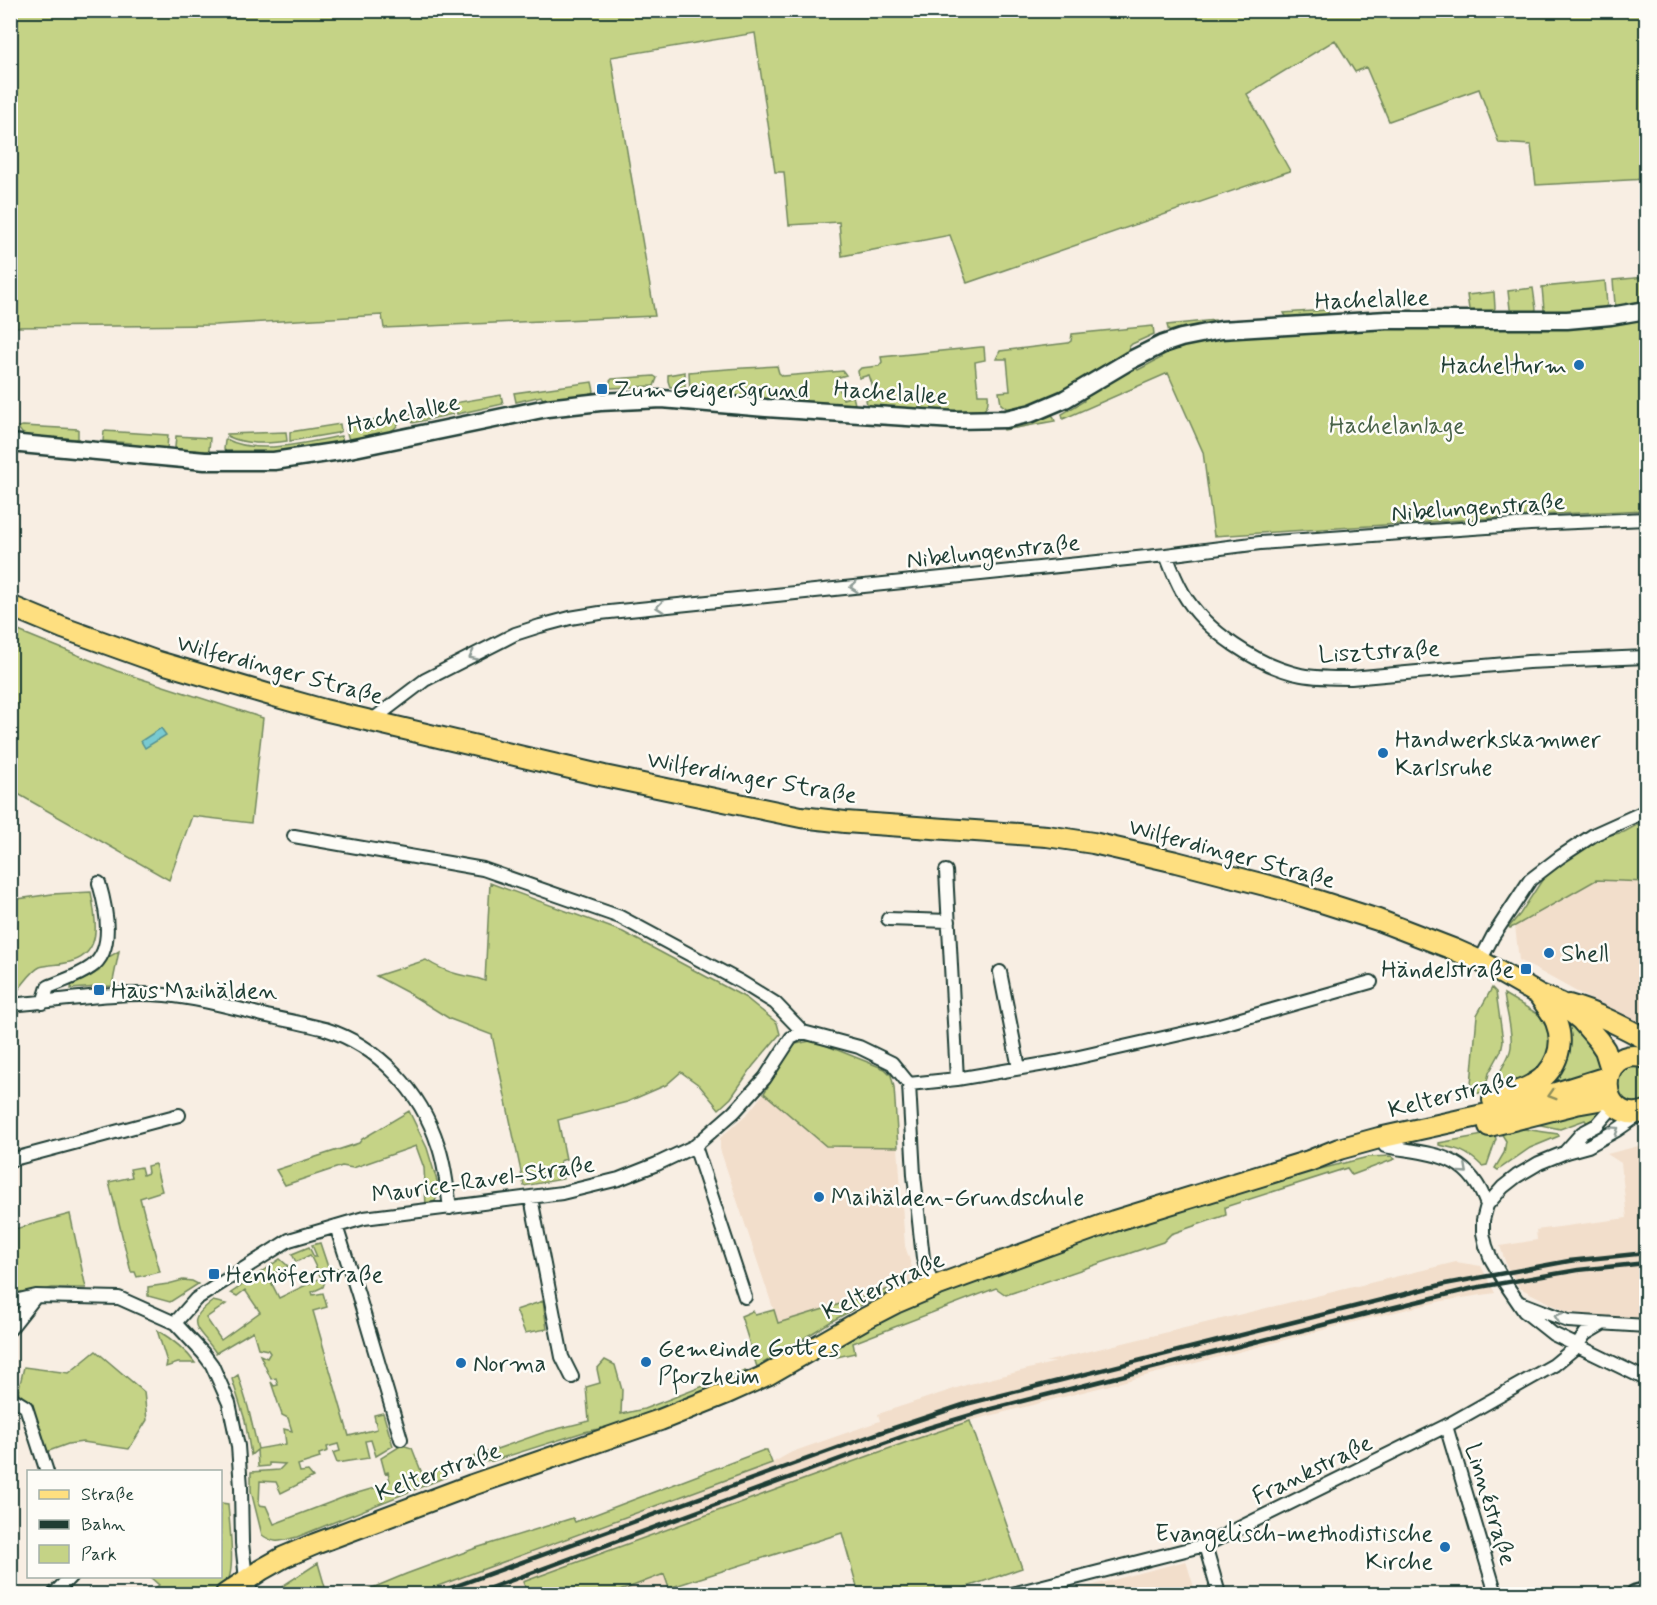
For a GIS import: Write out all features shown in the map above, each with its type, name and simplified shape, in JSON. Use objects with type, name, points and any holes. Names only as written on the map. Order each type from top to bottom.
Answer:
[{"type":"main road","name":"Wilferdinger Straße","points":[[10,606],[154,661],[267,694],[604,776],[801,817],[1047,836],[1130,851],[1330,904],[1453,949],[1480,961],[1538,994],[1560,1003],[1581,1020],[1605,1050],[1609,1073],[1606,1084],[1613,1102]]},
{"type":"main road","points":[[1382,1142],[1443,1114],[1531,1086],[1545,1076],[1558,1057],[1559,1030],[1555,1019],[1538,994]]},
{"type":"main road","points":[[1560,1003],[1609,1019],[1644,1048]]},
{"type":"main road","name":"Wilferdinger Straße","points":[[1581,1020],[1626,1044],[1644,1048]]},
{"type":"main road","name":"Kelterstraße","points":[[1382,1142],[1492,1113],[1609,1073],[1624,1058],[1644,1048]]},
{"type":"main road","points":[[1613,1102],[1628,1113],[1644,1112]]},
{"type":"main road","name":"Kelterstraße","points":[[226,1594],[249,1587],[284,1557],[482,1482],[704,1404],[767,1375],[895,1303],[1114,1221],[1309,1161],[1339,1149],[1494,1125],[1576,1104],[1613,1102]]},
{"type":"street","name":"Hachelallee","points":[[10,443],[205,461],[274,460],[340,451],[556,406],[662,399],[954,420],[1006,419],[1032,413],[1065,399],[1129,361],[1163,344],[1221,330],[1387,320],[1566,320],[1647,310]]},
{"type":"street","name":"Nibelungenstraße","points":[[371,721],[425,680],[516,634],[570,618],[600,613],[1272,542],[1530,524],[1647,519]]},
{"type":"street","name":"Lisztstraße","points":[[1166,555],[1184,595],[1197,613],[1224,637],[1256,658],[1275,668],[1299,675],[1351,678],[1528,662],[1647,657]]},
{"type":"street","points":[[1480,961],[1492,936],[1530,880],[1595,834],[1647,811]]},
{"type":"street","points":[[294,836],[483,869],[620,917],[741,982],[775,1003],[803,1032],[859,1047],[892,1063],[909,1084],[922,1258],[933,1287]]},
{"type":"street","points":[[946,871],[957,1079]]},
{"type":"street","points":[[43,1003],[48,987],[93,967],[102,954],[108,937],[106,909],[99,883]]},
{"type":"street","points":[[888,919],[949,921]]},
{"type":"street","points":[[1000,972],[1019,1068]]},
{"type":"street","points":[[909,1084],[957,1079],[1057,1062],[1216,1026],[1371,982]]},
{"type":"street","points":[[10,1005],[134,994],[165,995],[195,999],[326,1029],[348,1038],[382,1060],[409,1088],[439,1146],[450,1208]]},
{"type":"street","name":"Maurice-Ravel-Straße","points":[[175,1323],[201,1295],[289,1240],[364,1218],[561,1193],[619,1179],[657,1164],[695,1146],[734,1112],[765,1078],[791,1038],[803,1032]]},
{"type":"street","points":[[1566,1152],[1582,1133],[1597,1125],[1611,1109],[1613,1102]]},
{"type":"street","points":[[1644,1112],[1588,1146],[1539,1163],[1517,1176],[1503,1187],[1487,1205],[1483,1220],[1483,1233],[1498,1273],[1524,1311],[1553,1334],[1647,1379]]},
{"type":"street","points":[[10,1160],[179,1115]]},
{"type":"street","name":"Kelterstraße","points":[[1382,1142],[1457,1163],[1474,1180],[1487,1205]]},
{"type":"street","points":[[695,1146],[745,1297]]},
{"type":"street","points":[[531,1198],[562,1357],[572,1377]]},
{"type":"street","points":[[336,1226],[401,1440]]},
{"type":"street","points":[[10,1329],[36,1296]]},
{"type":"street","points":[[10,1302],[36,1296],[118,1298],[175,1323],[203,1353],[212,1365],[229,1403],[238,1446],[242,1543],[249,1587]]},
{"type":"street","points":[[1517,1301],[1568,1321],[1647,1326]]},
{"type":"street","name":"Frankstraße","points":[[1012,1594],[1205,1545],[1446,1426],[1554,1365],[1577,1346],[1585,1334],[1602,1324]]},
{"type":"street","points":[[10,1397],[26,1407],[45,1470]]},
{"type":"street","name":"Linnéstraße","points":[[1446,1426],[1496,1594]]},
{"type":"street","points":[[1205,1545],[1219,1594]]},
{"type":"street","points":[[54,1594],[69,1578]]},
{"type":"street","points":[[1635,1594],[1647,1592]]},
{"type":"shaded area","points":[[1596,880],[1646,882],[1646,1030],[1519,960],[1515,926]]},
{"type":"shaded area","name":"Maihälden-Grundschule","points":[[764,1093],[826,1146],[898,1147],[905,1246],[915,1276],[911,1282],[778,1323],[720,1149],[720,1138],[749,1112]]},
{"type":"shaded area","points":[[1646,1144],[1646,1318],[1608,1317],[1567,1312],[1520,1288],[1507,1267],[1500,1246],[1537,1240],[1536,1230],[1627,1218],[1621,1163],[1607,1154]]},
{"type":"shaded area","points":[[1456,1262],[1481,1266],[1495,1293],[1442,1301],[1370,1318],[970,1421],[523,1582],[528,1594],[416,1594],[880,1421],[878,1414],[966,1385],[1056,1362],[1045,1362]]},
{"type":"shaded area","points":[[1186,1561],[1196,1594],[1059,1594]]},
{"type":"shaded area","points":[[664,1574],[670,1594],[612,1594]]},
{"type":"green space","points":[[11,10],[1646,11],[1646,179],[1536,185],[1531,145],[1499,143],[1479,89],[1389,121],[1366,67],[1355,72],[1335,40],[1247,94],[1290,171],[967,283],[950,235],[842,256],[839,222],[789,225],[784,172],[775,172],[755,33],[611,57],[655,316],[384,328],[382,315],[215,325],[15,327],[10,226]]},
{"type":"green space","points":[[1646,277],[1646,303],[1618,307],[1615,304],[1613,280]]},
{"type":"green space","points":[[1605,281],[1607,305],[1604,309],[1545,312],[1544,310],[1542,287]]},
{"type":"green space","points":[[1533,288],[1536,309],[1534,312],[1513,312],[1510,309],[1508,291]]},
{"type":"green space","points":[[1494,292],[1495,308],[1492,312],[1471,312],[1467,295]]},
{"type":"green space","points":[[1327,310],[1329,314],[1287,318],[1284,313]]},
{"type":"green space","name":"Hachelanlage","points":[[1646,316],[1646,510],[1214,536],[1203,452],[1168,373],[1063,419],[1062,414],[1084,401],[1083,397],[1135,366],[1138,370],[1161,358],[1158,351],[1210,337],[1263,333],[1340,333],[1396,326]]},
{"type":"green space","points":[[1215,320],[1216,323],[1171,334],[1167,325]]},
{"type":"green space","points":[[1153,326],[1154,334],[1132,344],[1129,347],[1130,352],[1073,386],[1035,405],[1009,410],[1001,404],[999,392],[1010,391],[1007,359],[996,359],[1000,351],[1068,343],[1071,341],[1072,334]]},
{"type":"green space","points":[[984,347],[985,360],[975,362],[978,394],[988,394],[988,404],[983,411],[976,413],[872,408],[867,404],[866,400],[876,396],[869,375],[859,378],[858,371],[861,368],[879,366],[882,362],[881,357]]},
{"type":"green space","points":[[777,366],[779,373],[783,376],[843,371],[846,375],[836,378],[843,399],[853,396],[855,404],[853,406],[743,400],[690,392],[689,372]]},
{"type":"green space","points":[[685,372],[685,387],[670,387],[668,375]]},
{"type":"green space","points":[[654,376],[657,378],[654,386],[610,387],[612,379]]},
{"type":"green space","points":[[592,382],[593,393],[544,401],[541,396],[516,402],[514,393]]},
{"type":"green space","points":[[501,395],[503,404],[457,414],[454,403]]},
{"type":"green space","points":[[451,404],[453,414],[413,423],[410,417],[411,413]]},
{"type":"green space","points":[[1052,414],[1055,421],[1004,430],[1003,427],[1026,423]]},
{"type":"green space","points":[[398,417],[399,422],[391,431],[371,438],[349,440],[346,430],[349,426]]},
{"type":"green space","points":[[340,424],[341,431],[337,433],[290,441],[290,432]]},
{"type":"green space","points":[[18,427],[78,429],[78,439],[49,437],[47,442],[34,440],[20,431]]},
{"type":"green space","points":[[104,431],[168,435],[167,449],[130,449],[131,443],[103,441]]},
{"type":"green space","points":[[286,432],[287,441],[271,443],[249,442],[227,436],[227,434]]},
{"type":"green space","points":[[176,436],[210,438],[209,450],[176,449]]},
{"type":"green space","points":[[341,436],[343,441],[340,444],[278,453],[227,454],[224,449],[226,439],[253,447],[267,447]]},
{"type":"green space","points":[[16,630],[117,671],[263,718],[251,823],[192,816],[169,880],[11,790],[10,646]]},
{"type":"green space","points":[[1646,820],[1646,882],[1596,880],[1515,926],[1509,927],[1548,871],[1596,838],[1624,832]]},
{"type":"green space","points":[[490,883],[623,932],[746,998],[777,1023],[780,1034],[753,1066],[731,1098],[719,1109],[699,1085],[681,1072],[666,1085],[627,1102],[558,1120],[566,1159],[560,1161],[563,1179],[524,1186],[492,1035],[450,1019],[376,976],[426,960],[449,971],[485,981]]},
{"type":"green space","points":[[91,892],[95,932],[89,949],[83,956],[73,961],[40,967],[17,991],[11,991],[11,900],[52,894]]},
{"type":"green space","points":[[119,951],[112,986],[71,989],[72,982],[87,978],[99,971],[107,958]]},
{"type":"green space","points":[[1492,988],[1496,992],[1503,1041],[1501,1051],[1489,1073],[1485,1091],[1470,1096],[1477,1015]]},
{"type":"green space","points":[[1504,994],[1551,1022],[1552,1055],[1541,1071],[1496,1092],[1499,1074],[1511,1047]]},
{"type":"green space","points":[[1573,1022],[1604,1063],[1599,1071],[1540,1092],[1566,1027],[1568,1023]]},
{"type":"green space","points":[[810,1041],[885,1069],[891,1075],[894,1087],[898,1147],[826,1146],[764,1093],[787,1054],[796,1044]]},
{"type":"green space","points":[[1631,1065],[1646,1068],[1646,1102],[1636,1106],[1618,1097],[1618,1075]]},
{"type":"green space","points":[[1603,1107],[1597,1117],[1587,1123],[1585,1120],[1560,1129],[1531,1123]]},
{"type":"green space","points":[[409,1111],[427,1148],[440,1191],[435,1201],[426,1206],[424,1168],[416,1146],[353,1168],[342,1166],[285,1185],[276,1170],[359,1143]]},
{"type":"green space","points":[[1524,1129],[1559,1136],[1530,1148],[1498,1170],[1495,1168],[1504,1153],[1506,1141],[1501,1133]]},
{"type":"green space","points":[[1494,1133],[1496,1139],[1487,1165],[1482,1166],[1462,1151],[1439,1145],[1439,1143]]},
{"type":"green space","points":[[1391,1156],[1395,1159],[1352,1175],[1347,1168],[1225,1207],[1226,1215],[1171,1234],[1163,1242],[1006,1295],[996,1288],[853,1343],[855,1353],[837,1357],[830,1350],[912,1304],[1128,1227],[1277,1180],[1368,1157]]},
{"type":"green space","points":[[155,1164],[162,1191],[140,1198],[160,1272],[137,1277],[135,1272],[131,1272],[109,1182],[132,1177],[130,1169],[141,1167],[143,1175],[148,1173],[147,1166]]},
{"type":"green space","points":[[70,1214],[86,1288],[52,1288],[11,1298],[11,1230]]},
{"type":"green space","points":[[320,1243],[329,1270],[337,1268],[338,1272],[327,1275],[323,1287],[312,1292],[313,1295],[323,1293],[327,1307],[313,1311],[349,1436],[377,1429],[374,1415],[383,1413],[393,1446],[376,1456],[371,1440],[365,1441],[369,1458],[337,1463],[333,1453],[340,1451],[338,1444],[327,1447],[328,1451],[319,1454],[320,1458],[298,1465],[300,1472],[308,1471],[313,1477],[281,1493],[276,1482],[260,1481],[259,1505],[266,1506],[274,1524],[347,1496],[385,1485],[390,1481],[381,1458],[402,1445],[412,1448],[423,1476],[447,1467],[446,1477],[297,1537],[275,1541],[262,1535],[251,1491],[251,1472],[279,1470],[285,1464],[269,1463],[269,1466],[258,1467],[257,1450],[251,1455],[245,1420],[232,1379],[238,1375],[258,1449],[286,1444],[284,1429],[292,1431],[288,1418],[282,1415],[271,1382],[274,1386],[278,1385],[276,1378],[271,1379],[260,1355],[267,1358],[270,1353],[268,1350],[258,1348],[253,1331],[216,1353],[196,1327],[196,1321],[203,1309],[213,1301],[226,1304],[206,1318],[221,1340],[260,1312],[245,1290],[237,1296],[231,1293],[280,1259],[288,1266],[268,1276],[279,1298],[321,1278],[310,1255],[296,1262],[292,1254],[309,1247],[314,1257],[317,1257],[312,1245]]},
{"type":"green space","points":[[183,1280],[198,1284],[170,1302],[148,1296],[148,1287]]},
{"type":"green space","points":[[899,1286],[900,1288],[832,1321],[757,1367],[741,1316],[753,1311],[755,1315],[774,1310],[778,1323]]},
{"type":"green space","points":[[543,1301],[547,1329],[525,1333],[516,1310]]},
{"type":"green space","points":[[157,1330],[178,1345],[195,1363],[178,1363],[166,1367],[167,1362]]},
{"type":"green space","points":[[96,1351],[144,1392],[147,1420],[129,1449],[83,1442],[68,1444],[46,1452],[32,1407],[18,1392],[24,1367],[69,1373]]},
{"type":"green space","points":[[605,1360],[615,1365],[622,1390],[621,1414],[644,1409],[745,1370],[747,1376],[712,1392],[613,1426],[584,1432],[492,1461],[482,1462],[474,1457],[545,1432],[589,1421],[586,1387],[600,1383],[597,1369]]},
{"type":"green space","points":[[970,1421],[1022,1568],[947,1594],[859,1594],[842,1533],[669,1588],[664,1574],[612,1594],[528,1594],[523,1582],[907,1442]]},
{"type":"green space","points":[[767,1450],[772,1463],[416,1594],[358,1594],[476,1548],[573,1518],[575,1522]]},
{"type":"green space","points":[[222,1503],[228,1504],[232,1557],[227,1582],[212,1594],[148,1594],[159,1585],[151,1578],[222,1578]]},
{"type":"green space","points":[[318,1563],[327,1594],[280,1594],[284,1585]]},
{"type":"water","points":[[161,728],[166,735],[145,748],[141,741]]},
{"type":"railway","points":[[434,1594],[879,1433],[966,1404],[1445,1284],[1569,1261],[1646,1253]]},
{"type":"railway","points":[[474,1594],[856,1453],[991,1409],[1474,1288],[1578,1270],[1646,1263]]},
{"type":"place","name":"Hachelturm","points":[[1579,365]]},
{"type":"place","name":"Zum Geigersgrund","points":[[602,389]]},
{"type":"place","name":"Handwerkskammer Karlsruhe","points":[[1383,753]]},
{"type":"place","name":"Shell","points":[[1549,953]]},
{"type":"place","name":"Händelstraße","points":[[1526,969]]},
{"type":"place","name":"Haus Maihälden","points":[[99,990]]},
{"type":"place","name":"Maihälden-Grundschule","points":[[819,1197]]},
{"type":"place","name":"Henhöferstraße","points":[[214,1274]]},
{"type":"place","name":"Gemeinde Gottes Pforzheim","points":[[646,1362]]},
{"type":"place","name":"Norma","points":[[461,1363]]},
{"type":"place","name":"Evangelisch-methodistische Kirche","points":[[1445,1547]]}]
